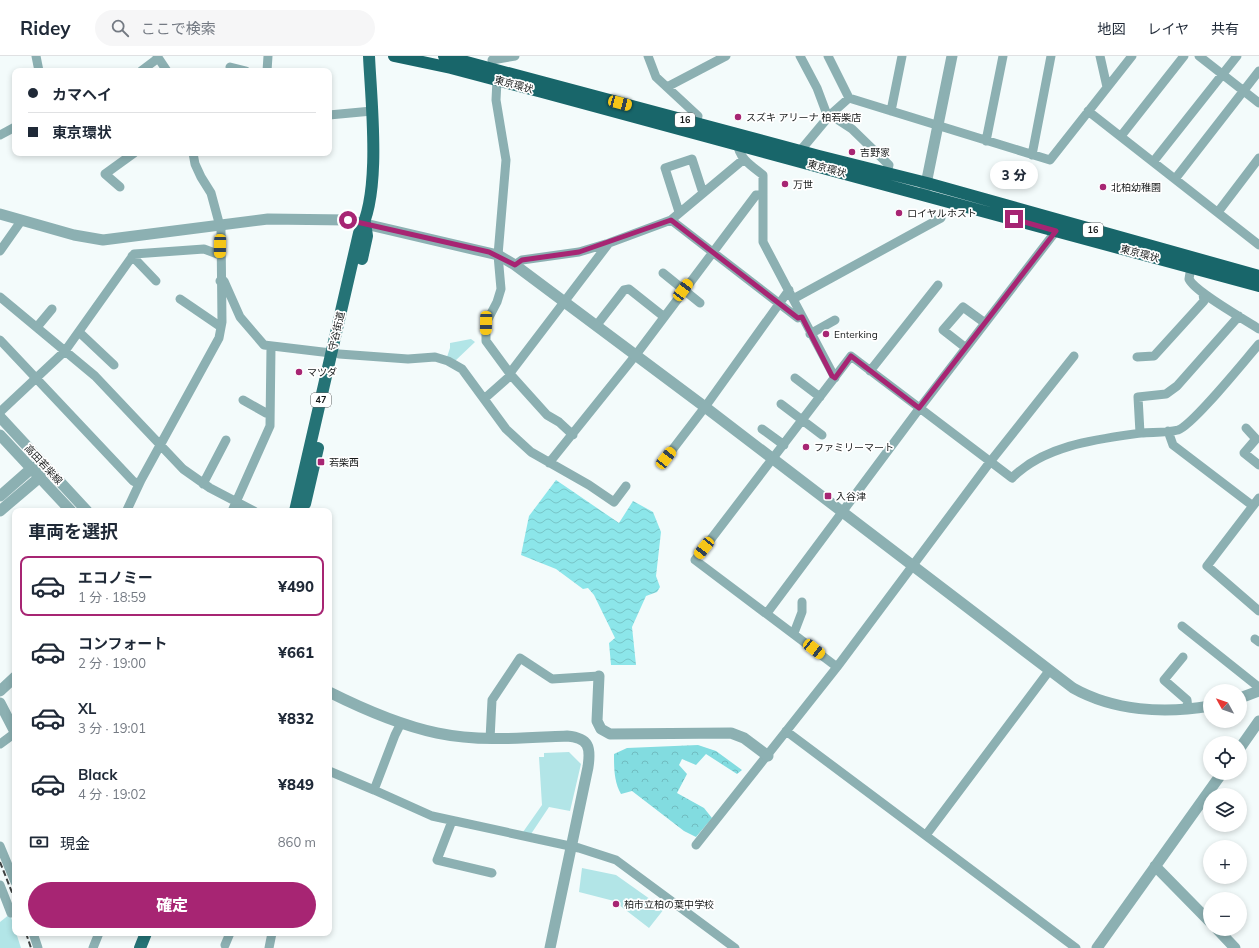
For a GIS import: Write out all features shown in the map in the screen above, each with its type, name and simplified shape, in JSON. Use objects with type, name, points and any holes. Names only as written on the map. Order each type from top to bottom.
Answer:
[{"type":"highway","name":"東京環状","points":[[394,56],[496,80],[738,144],[925,189],[1259,276]]},
{"type":"highway","name":"東京環状","points":[[444,56],[491,61],[696,124],[887,173],[925,189],[1056,231],[1259,286]]},
{"type":"main road","name":"守谷街道","points":[[304,508],[359,232],[365,223],[372,170],[372,111],[369,56]]},
{"type":"main road","name":"守谷街道","points":[[296,508],[335,354]]},
{"type":"main road","points":[[140,948],[145,936]]},
{"type":"street","points":[[36,56],[38,68]]},
{"type":"street","points":[[268,56],[268,68]]},
{"type":"street","points":[[491,61],[515,56]]},
{"type":"street","points":[[648,56],[656,77],[698,116],[696,124]]},
{"type":"street","points":[[800,56],[817,88],[826,112],[852,129],[889,165],[887,173]]},
{"type":"street","points":[[829,56],[849,98],[1050,160],[1132,56]]},
{"type":"street","points":[[891,111],[902,56]]},
{"type":"street","points":[[925,189],[952,56]]},
{"type":"street","points":[[986,141],[1003,56]]},
{"type":"street","points":[[1032,155],[1050,56]]},
{"type":"street","points":[[1100,56],[1107,87]]},
{"type":"street","points":[[1121,136],[1184,56]]},
{"type":"street","points":[[1199,56],[1259,103]]},
{"type":"street","points":[[1153,162],[1237,56]]},
{"type":"street","points":[[144,68],[157,57],[165,68]]},
{"type":"street","points":[[667,87],[720,57]]},
{"type":"street","points":[[230,67],[234,68]]},
{"type":"street","points":[[1175,179],[1259,70]]},
{"type":"street","points":[[496,80],[496,100],[506,160],[498,255],[502,289],[486,323],[486,341],[511,374],[547,416],[559,422],[573,435]]},
{"type":"street","points":[[800,151],[830,115],[849,98]]},
{"type":"street","points":[[332,115],[372,111]]},
{"type":"street","points":[[1088,111],[1259,245]]},
{"type":"street","points":[[0,135],[12,129]]},
{"type":"street","points":[[738,144],[738,149],[744,159],[763,175],[763,242],[789,290],[810,334],[835,378]]},
{"type":"street","points":[[120,187],[105,174],[130,156]]},
{"type":"street","points":[[128,508],[139,484],[210,358],[219,338],[221,326],[219,226],[212,193],[201,177],[195,164],[194,156]]},
{"type":"street","points":[[1218,212],[1259,158]]},
{"type":"street","points":[[679,212],[665,168],[692,159],[702,193]]},
{"type":"street","points":[[515,265],[522,260],[579,252],[609,243],[671,220],[744,159]]},
{"type":"street","points":[[549,463],[635,356],[712,250],[756,195],[763,194]]},
{"type":"street","points":[[0,214],[78,236],[102,240],[268,219],[348,220],[498,255],[515,265],[705,407],[772,460],[912,565],[1049,671],[1083,694],[1109,703],[1147,709],[1188,709],[1203,707]]},
{"type":"street","points":[[793,298],[941,218]]},
{"type":"street","points":[[0,251],[19,224],[20,220]]},
{"type":"street","points":[[671,220],[712,250],[798,318],[802,317]]},
{"type":"street","points":[[767,613],[919,408],[1056,231]]},
{"type":"street","points":[[484,400],[511,374],[563,302],[609,243]]},
{"type":"street","points":[[0,412],[65,351],[134,254],[204,249],[220,255]]},
{"type":"street","points":[[132,256],[156,281]]},
{"type":"street","points":[[1191,267],[1189,279],[1203,294],[1259,329]]},
{"type":"street","points":[[663,273],[700,303]]},
{"type":"street","points":[[220,281],[224,281],[240,317],[264,345],[335,354],[408,359],[435,357],[448,361],[462,369],[506,429],[531,452],[589,485],[614,502],[626,486]]},
{"type":"street","points":[[870,371],[938,285]]},
{"type":"street","points":[[596,326],[624,290],[629,289],[663,316]]},
{"type":"street","points":[[666,458],[705,407],[789,290]]},
{"type":"street","points":[[1137,357],[1154,356],[1204,300],[1203,294]]},
{"type":"street","points":[[0,297],[99,380],[183,469],[203,484],[248,508]]},
{"type":"street","points":[[180,299],[221,326]]},
{"type":"street","points":[[966,348],[944,330],[963,307],[985,323]]},
{"type":"street","points":[[37,328],[52,309]]},
{"type":"street","points":[[1140,434],[1138,396],[1166,394],[1177,386],[1239,316]]},
{"type":"street","points":[[810,334],[835,320]]},
{"type":"street","points":[[79,332],[114,365]]},
{"type":"street","points":[[0,340],[133,481],[139,484]]},
{"type":"street","points":[[837,667],[794,633],[695,560],[851,356],[1012,478],[1022,468],[1037,458],[1082,443],[1140,434],[1179,430],[1194,418],[1259,344]]},
{"type":"street","points":[[233,508],[270,426],[271,346]]},
{"type":"street","points":[[696,845],[837,667],[990,462],[1074,356]]},
{"type":"street","points":[[795,378],[820,397]]},
{"type":"street","points":[[243,400],[266,413],[270,412]]},
{"type":"street","points":[[781,404],[822,436]]},
{"type":"street","name":"高田若柴線","points":[[0,417],[85,508]]},
{"type":"street","points":[[1246,428],[1256,439],[1244,453],[1259,465]]},
{"type":"street","points":[[762,429],[784,445]]},
{"type":"street","points":[[1168,431],[1173,445],[1253,506]]},
{"type":"street","name":"高田若柴線","points":[[0,435],[68,508]]},
{"type":"street","points":[[203,484],[226,440]]},
{"type":"street","points":[[0,496],[32,468],[45,465]]},
{"type":"street","points":[[0,511],[40,477],[45,465]]},
{"type":"street","points":[[1259,498],[1207,566],[1259,611]]},
{"type":"street","points":[[794,633],[802,612],[802,602]]},
{"type":"street","points":[[1182,626],[1256,685],[1259,691],[1247,695]]},
{"type":"street","points":[[1183,657],[1164,680],[1187,700],[1188,709]]},
{"type":"street","points":[[490,739],[492,700],[520,658],[552,680],[598,676],[597,721],[601,729],[610,734],[731,733],[744,738],[768,756]]},
{"type":"street","points":[[926,835],[1049,671]]},
{"type":"street","points":[[0,691],[12,680]]},
{"type":"street","points":[[332,694],[365,710],[436,733],[490,739],[567,736],[580,738],[585,742],[589,748],[590,754],[588,767],[550,948]]},
{"type":"street","points":[[0,703],[12,726]]},
{"type":"street","points":[[1247,738],[1259,721]]},
{"type":"street","points":[[374,790],[395,735],[402,723]]},
{"type":"street","points":[[786,731],[1076,948]]},
{"type":"street","points":[[0,744],[12,734]]},
{"type":"street","points":[[332,772],[432,816],[452,822],[571,847],[616,860],[735,948]]},
{"type":"street","points":[[1097,948],[1217,780]]},
{"type":"street","points":[[452,822],[437,860],[492,873]]},
{"type":"street","points":[[0,846],[12,875]]},
{"type":"street","points":[[1155,866],[1203,915]]},
{"type":"street","points":[[0,885],[11,913],[12,912]]},
{"type":"street","points":[[34,936],[38,948]]},
{"type":"street","points":[[93,948],[98,936]]},
{"type":"street","points":[[225,945],[229,936]]},
{"type":"street","points":[[269,948],[271,936]]},
{"type":"street","points":[[1224,936],[1235,948]]},
{"type":"green space","points":[[698,745],[716,751],[742,770],[737,774],[706,754],[696,765],[682,759],[679,765],[687,774],[677,793],[704,808],[712,818],[696,837],[684,831],[632,791],[621,794],[614,770],[614,754],[627,748]]},
{"type":"shaded area","points":[[471,339],[475,342],[455,361],[447,357],[450,343]]},
{"type":"shaded area","points":[[569,752],[581,764],[570,811],[549,807],[531,834],[523,832],[542,805],[539,757],[544,757],[544,753]]},
{"type":"shaded area","points":[[582,868],[616,875],[664,909],[649,928],[614,901],[579,892]]},
{"type":"shaded area","points":[[10,914],[12,920],[12,936],[17,936],[21,948],[0,948],[0,922]]},
{"type":"water","points":[[556,480],[619,523],[633,501],[653,512],[661,532],[656,576],[660,587],[657,592],[646,596],[632,627],[636,665],[611,665],[609,643],[615,638],[594,595],[588,588],[583,589],[556,569],[521,555],[529,516]]},
{"type":"railway","points":[[0,862],[12,892]]},
{"type":"railway","points":[[27,936],[31,948]]},
{"type":"place","name":"スズキ アリーナ 柏若柴店","points":[[738,117]]},
{"type":"place","name":"吉野家","points":[[852,152]]},
{"type":"place","name":"万世","points":[[785,184]]},
{"type":"place","name":"北柏幼稚園","points":[[1103,187]]},
{"type":"place","name":"ロイヤルホスト","points":[[899,213]]},
{"type":"place","name":"Enterking","points":[[826,334]]},
{"type":"place","name":"マツダ","points":[[299,372]]},
{"type":"place","name":"ファミリーマート","points":[[806,447]]},
{"type":"place","name":"若柴西","points":[[321,462]]},
{"type":"place","name":"入谷津","points":[[828,496]]},
{"type":"place","name":"柏市立柏の葉中学校","points":[[616,904]]},
{"type":"route","points":[[348,220],[489,252],[498,255],[515,265],[517,262],[522,260],[579,252],[609,243],[671,220],[712,250],[798,318],[802,317],[832,376],[835,378],[851,356],[919,408],[1056,231],[1014,219]]}]
